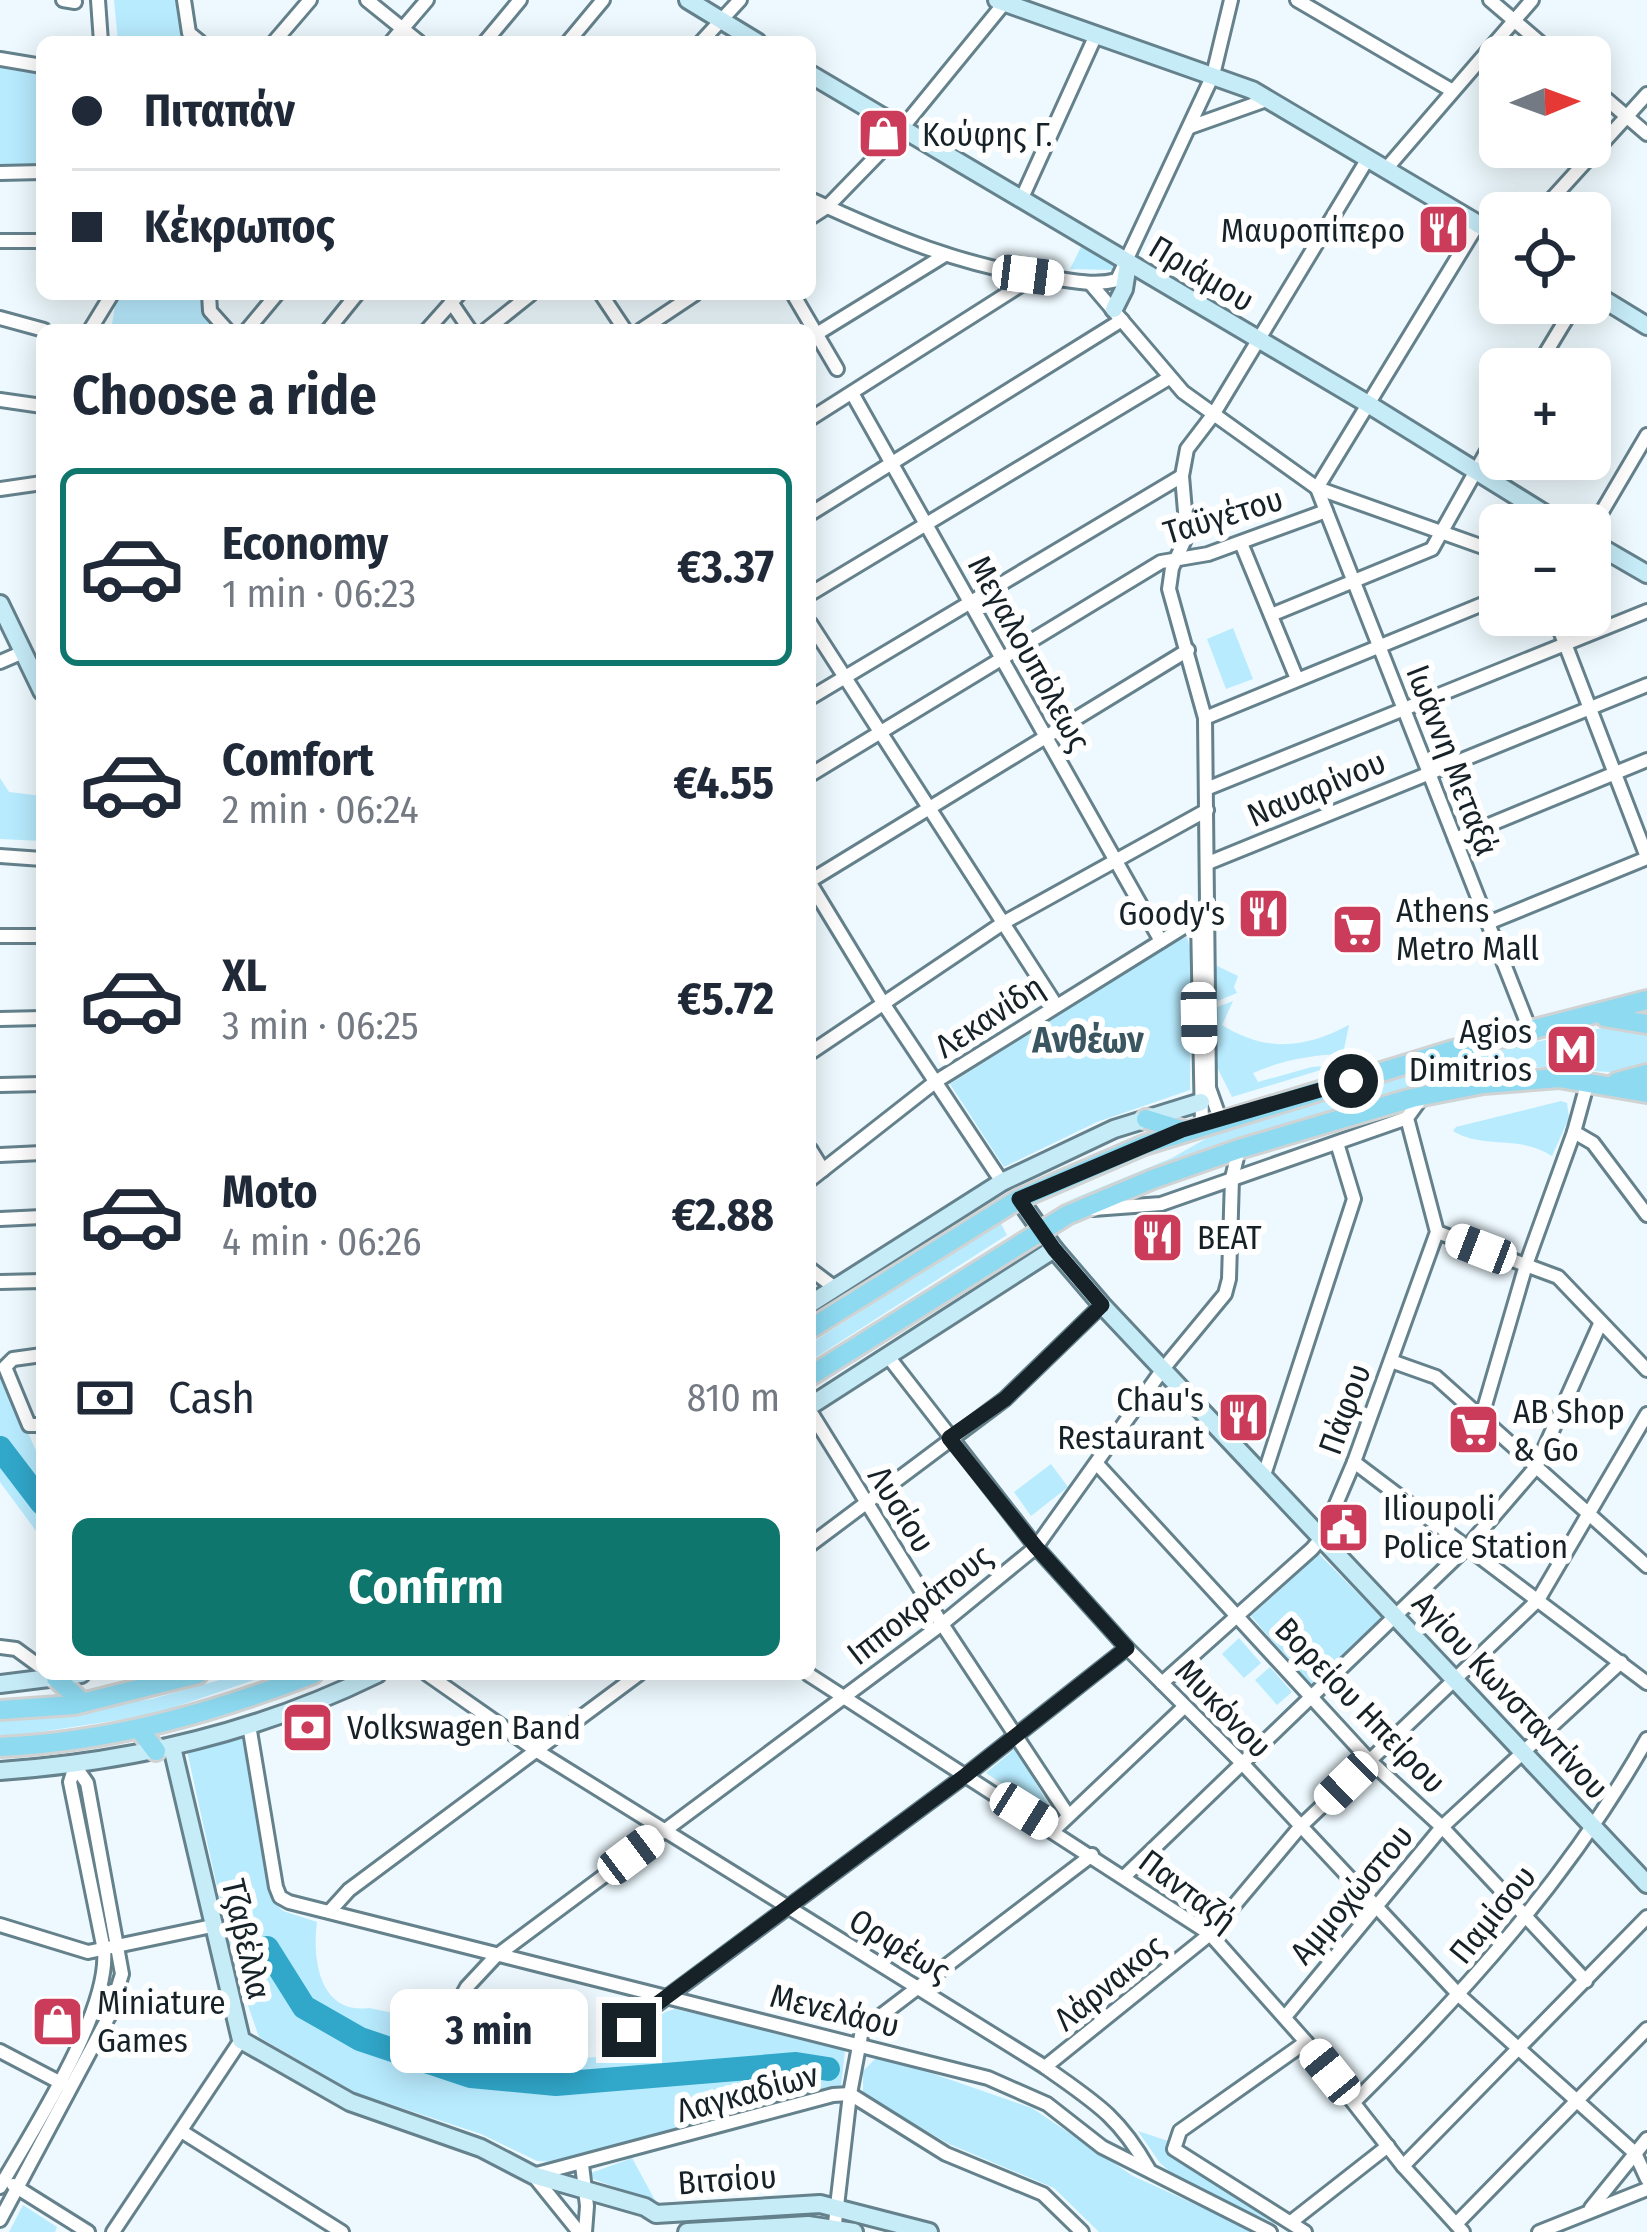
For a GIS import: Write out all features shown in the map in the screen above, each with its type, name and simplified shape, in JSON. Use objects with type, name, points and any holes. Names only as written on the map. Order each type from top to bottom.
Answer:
[{"type":"main road","points":[[816,1325],[1019,1199],[1202,1125],[1647,1000]]},
{"type":"main road","points":[[1576,1018],[1618,1017],[1647,1024]]},
{"type":"main road","points":[[816,1372],[1039,1230],[1078,1210],[1239,1149],[1424,1096],[1511,1081],[1598,1082],[1646,1091]]},
{"type":"main road","points":[[1146,1119],[1202,1125]]},
{"type":"main road","points":[[57,1680],[82,1703]]},
{"type":"main road","points":[[0,1709],[82,1703],[174,1680]]},
{"type":"main road","points":[[0,1747],[63,1744],[140,1730],[295,1680]]},
{"type":"main road","points":[[140,1730],[164,1749]]},
{"type":"street","points":[[63,0],[75,2]]},
{"type":"street","points":[[98,0],[101,36]]},
{"type":"street","points":[[184,0],[186,24],[194,36]]},
{"type":"street","points":[[279,36],[310,0]]},
{"type":"street","points":[[367,0],[412,36]]},
{"type":"street","points":[[396,36],[427,0]]},
{"type":"street","points":[[490,36],[520,0]]},
{"type":"street","points":[[573,36],[603,0]]},
{"type":"street","points":[[688,0],[747,36]]},
{"type":"street","points":[[706,36],[740,0]]},
{"type":"street","points":[[816,202],[945,255],[1028,275],[1090,283],[1117,280],[1213,75],[1231,0]]},
{"type":"street","points":[[1297,0],[1451,90]]},
{"type":"street","points":[[1490,0],[1533,36]]},
{"type":"street","points":[[1386,169],[1532,0]]},
{"type":"street","points":[[816,214],[862,173],[1002,1],[1270,99],[1478,224],[1318,488]]},
{"type":"street","points":[[1021,200],[1095,37]]},
{"type":"street","points":[[0,59],[36,65]]},
{"type":"street","name":"Πριάμου","points":[[816,77],[1528,504]]},
{"type":"street","points":[[1558,192],[1647,94]]},
{"type":"street","points":[[1190,127],[1270,99]]},
{"type":"street","points":[[1611,104],[1647,134]]},
{"type":"street","points":[[1202,1125],[1203,915],[1208,863],[1205,718],[1169,589],[1169,577],[1187,535],[1182,476],[1186,449],[1213,415],[1367,160]]},
{"type":"street","points":[[0,172],[36,172]]},
{"type":"street","points":[[0,241],[36,241]]},
{"type":"street","points":[[816,334],[945,255]]},
{"type":"street","points":[[816,510],[1118,314],[1128,264]]},
{"type":"street","points":[[816,415],[1024,283],[1028,275]]},
{"type":"street","points":[[1090,283],[1169,379],[1318,488],[1479,547]]},
{"type":"street","points":[[252,324],[272,300]]},
{"type":"street","points":[[333,324],[352,300]]},
{"type":"street","points":[[433,324],[453,300]]},
{"type":"street","points":[[494,324],[524,300]]},
{"type":"street","points":[[650,324],[686,300]]},
{"type":"street","points":[[1611,302],[1644,319]]},
{"type":"street","points":[[0,318],[36,328]]},
{"type":"street","points":[[816,340],[837,369]]},
{"type":"street","points":[[816,590],[1169,379]]},
{"type":"street","name":"Μεγαλουπόλεως","points":[[852,393],[1161,941]]},
{"type":"street","points":[[0,400],[36,405]]},
{"type":"street","points":[[1606,504],[1647,435]]},
{"type":"street","points":[[1271,615],[1432,549],[1479,461]]},
{"type":"street","points":[[816,694],[1182,476]]},
{"type":"street","points":[[0,489],[36,484]]},
{"type":"street","name":"Ταϋγέτου","points":[[816,772],[1161,562],[1201,556],[1326,511],[1318,488]]},
{"type":"street","name":"Ιωάννη Μεταξά","points":[[1326,511],[1531,1030]]},
{"type":"street","points":[[1240,543],[1297,680]]},
{"type":"street","points":[[1611,554],[1647,574]]},
{"type":"street","points":[[1205,718],[1479,606]]},
{"type":"street","points":[[1,607],[36,680]]},
{"type":"street","points":[[1206,790],[1647,611]]},
{"type":"street","points":[[816,633],[1056,1004]]},
{"type":"street","points":[[1488,923],[1647,858],[1562,636]]},
{"type":"street","points":[[816,878],[1188,650]]},
{"type":"street","points":[[0,662],[21,653]]},
{"type":"street","name":"Ναυαρίνου","points":[[1208,863],[1647,685]]},
{"type":"street","points":[[1455,839],[1647,760]]},
{"type":"street","points":[[816,1049],[1004,923],[1207,810]]},
{"type":"street","points":[[0,856],[36,859]]},
{"type":"street","points":[[816,892],[1002,1182]]},
{"type":"street","points":[[1202,1125],[1208,1088],[1203,915]]},
{"type":"street","name":"Λεκανίδη","points":[[816,1175],[935,1082],[1203,915]]},
{"type":"street","points":[[0,936],[36,936]]},
{"type":"street","points":[[0,1018],[36,1018]]},
{"type":"street","points":[[1481,1419],[1526,1265],[1574,1132],[1598,1082]]},
{"type":"street","points":[[0,1085],[36,1084]]},
{"type":"street","points":[[1078,1210],[1149,1207],[1407,1118],[1424,1096]]},
{"type":"street","points":[[816,1300],[1002,1182],[1070,1148],[1201,1102]]},
{"type":"street","points":[[1407,1118],[1437,1232],[1558,1277],[1647,1370]]},
{"type":"street","points":[[1574,1132],[1593,1143],[1647,1215]]},
{"type":"street","points":[[1264,1474],[1354,1198],[1337,1143]]},
{"type":"street","name":"Ιπποκράτους","points":[[448,2021],[467,1987],[495,1957],[942,1624],[1036,1547],[1162,1369],[1225,1294],[1232,1178],[1239,1149]]},
{"type":"street","points":[[0,1155],[36,1153]]},
{"type":"street","points":[[816,1159],[823,1170]]},
{"type":"street","name":"Αγίου Κωνσταντίνου","points":[[1019,1199],[1102,1305],[1647,1884]]},
{"type":"street","points":[[0,1219],[36,1216]]},
{"type":"street","name":"Πάφου","points":[[1162,1683],[1322,1537],[1437,1232]]},
{"type":"street","points":[[816,1404],[1054,1249]]},
{"type":"street","points":[[816,1274],[835,1288]]},
{"type":"street","points":[[0,1282],[36,1281]]},
{"type":"street","points":[[816,1541],[1005,1399],[1102,1305]]},
{"type":"street","points":[[1125,1876],[1468,1546],[1536,1467],[1600,1324]]},
{"type":"street","name":"Μυκόνου","points":[[887,1355],[1036,1547],[1127,1648],[1460,1996],[1635,2153],[1647,2184]]},
{"type":"street","points":[[36,1356],[6,1362],[29,1425],[36,1425]]},
{"type":"street","points":[[1391,1361],[1436,1377],[1647,1566]]},
{"type":"street","name":"Λάρνακος","points":[[1045,2067],[1210,1934],[1300,1827],[1538,1600],[1647,1414]]},
{"type":"street","name":"Λυσίου","points":[[816,1418],[942,1624],[1068,1815]]},
{"type":"street","points":[[1354,1462],[1647,1683]]},
{"type":"street","name":"Βορείου Ηπείρου","points":[[1098,1465],[1370,1761],[1442,1827],[1586,1981]]},
{"type":"street","points":[[0,1647],[16,1648],[36,1663]]},
{"type":"street","points":[[607,2051],[669,1996],[966,1775],[1127,1648]]},
{"type":"street","name":"Αμμοχώστου","points":[[1285,2017],[1442,1827],[1621,1662]]},
{"type":"street","points":[[0,1684],[36,1676]]},
{"type":"street","name":"Πανταζή","points":[[816,1679],[1210,1934],[1460,2228]]},
{"type":"street","points":[[0,1771],[75,1766],[164,1749],[248,1725],[362,1680]]},
{"type":"street","name":"Ορφέως","points":[[436,1680],[537,1751],[1045,2067],[1109,2112],[1148,2168],[1270,2232]]},
{"type":"street","points":[[330,1911],[349,1890],[631,1680]]},
{"type":"street","points":[[1054,1830],[1184,1707]]},
{"type":"street","name":"Τζαβέλλα","points":[[248,1725],[280,1897]]},
{"type":"street","name":"Παμίσου","points":[[1354,2102],[1460,1996],[1526,1919],[1642,1760],[1647,1739]]},
{"type":"street","name":"Τζαβέλλα","points":[[164,1749],[241,2040],[350,2102],[481,2148],[533,2176],[582,2232]]},
{"type":"street","points":[[0,2220],[72,2089],[116,2000],[122,1974],[87,1783],[75,1766]]},
{"type":"street","points":[[75,1766],[70,1782],[104,1950],[102,1988],[58,2081],[1,2182],[18,2188],[65,2226],[88,2232]]},
{"type":"street","points":[[834,2230],[857,2044],[869,2021],[1092,1855]]},
{"type":"street","name":"Μενελάου","points":[[280,1897],[495,1957],[669,1996],[1005,2084],[1047,2104],[1102,2146],[1148,2168]]},
{"type":"street","points":[[1403,2166],[1647,1917]]},
{"type":"street","points":[[0,1925],[88,1952],[212,1926]]},
{"type":"street","points":[[1460,2228],[1647,2029]]},
{"type":"street","points":[[112,2232],[241,2040]]},
{"type":"street","points":[[1305,2232],[1174,2149],[1180,2131],[1306,2042]]},
{"type":"street","points":[[0,2051],[72,2089]]},
{"type":"street","name":"Λαγκαδίων","points":[[533,2176],[850,2094],[946,2154],[1043,2194],[1075,2230]]},
{"type":"street","points":[[181,2131],[342,2232]]},
{"type":"street","points":[[1589,2210],[1647,2139]]},
{"type":"street","points":[[1291,2222],[1388,2146]]},
{"type":"street","points":[[582,2232],[583,2164]]},
{"type":"street","name":"Βιτσίου","points":[[533,2176],[586,2188],[656,2214],[778,2205],[837,2207],[928,2232]]},
{"type":"street","points":[[1539,2232],[1647,2184]]},
{"type":"street","points":[[656,2214],[666,2232]]},
{"type":"street","name":"Βιτσίου","points":[[687,2232],[808,2224],[854,2232]]},
{"type":"shaded area","points":[[114,0],[175,0],[185,36],[117,36]]},
{"type":"shaded area","points":[[0,66],[36,72],[36,166],[0,166]]},
{"type":"shaded area","points":[[1081,247],[1112,263],[1112,270],[1070,269]]},
{"type":"shaded area","points":[[116,300],[202,300],[201,312],[212,324],[112,324]]},
{"type":"shaded area","points":[[1233,628],[1253,679],[1226,689],[1207,639]]},
{"type":"shaded area","points":[[0,778],[9,792],[36,795],[36,841],[0,839]]},
{"type":"shaded area","points":[[1187,937],[1191,952],[1190,1090],[1097,1122],[1004,1167],[950,1084]]},
{"type":"shaded area","points":[[1215,965],[1238,976],[1237,993],[1215,1002]]},
{"type":"shaded area","points":[[1233,1001],[1222,1025],[1254,1040],[1300,1043],[1349,1025],[1343,1054],[1275,1065],[1253,1073],[1258,1082],[1337,1065],[1232,1097],[1215,1063],[1215,1008]]},
{"type":"shaded area","points":[[1621,1024],[1647,1030],[1647,1065],[1624,1073],[1519,1066],[1436,1080],[1219,1144],[1058,1205],[1172,1158],[1214,1134],[1437,1063]]},
{"type":"shaded area","points":[[1567,1103],[1569,1118],[1552,1156],[1527,1145],[1477,1140],[1453,1131],[1456,1127]]},
{"type":"shaded area","points":[[1000,1222],[1007,1235],[816,1357],[816,1340]]},
{"type":"shaded area","points":[[0,1367],[36,1451],[36,1531],[0,1482]]},
{"type":"shaded area","points":[[1051,1464],[1068,1487],[1031,1516],[1014,1492]]},
{"type":"shaded area","points":[[1319,1554],[1382,1618],[1312,1688],[1251,1616]]},
{"type":"shaded area","points":[[1239,1638],[1261,1663],[1244,1678],[1222,1654]]},
{"type":"shaded area","points":[[1270,1667],[1292,1692],[1277,1705],[1255,1680]]},
{"type":"shaded area","points":[[220,1680],[254,1680],[152,1715],[0,1738],[0,1722],[152,1699]]},
{"type":"shaded area","points":[[245,1738],[277,1905],[317,1922],[318,1967],[339,2003],[502,2035],[513,2039],[515,2053],[523,2054],[529,2048],[575,2057],[616,2050],[675,2009],[842,2047],[841,2086],[555,2162],[537,2161],[481,2134],[356,2093],[259,2037],[235,1968],[187,1751]]},
{"type":"shaded area","points":[[1016,1748],[1054,1815],[1053,1817],[986,1773]]},
{"type":"shaded area","points":[[876,2058],[1032,2108],[1133,2176],[1256,2232],[1099,2232],[1054,2188],[949,2144],[863,2094],[863,2071]]},
{"type":"shaded area","points":[[1138,2131],[1168,2141],[1177,2156],[1292,2232],[1175,2176]]},
{"type":"shaded area","points":[[632,2158],[656,2202],[593,2179],[591,2173]]},
{"type":"shaded area","points":[[23,2205],[57,2227],[55,2232],[9,2232]]},
{"type":"waterway","points":[[0,1448],[36,1495]]},
{"type":"waterway","points":[[267,1948],[304,2007],[360,2039],[471,2076],[556,2084],[796,2064],[828,2069]]},
{"type":"place","name":"Κούφης Γ.","points":[[883,134]]},
{"type":"place","name":"Μαυροπίπερο","points":[[1444,230]]},
{"type":"place","name":"Goody's","points":[[1264,913]]},
{"type":"place","name":"Athens Metro Mall","points":[[1357,929]]},
{"type":"place","name":"Agios Dimitrios","points":[[1571,1050]]},
{"type":"place","name":"ΒΕΑΤ","points":[[1158,1237]]},
{"type":"place","name":"Chau's Restaurant","points":[[1243,1418]]},
{"type":"place","name":"ΑΒ Shop & Go","points":[[1474,1430]]},
{"type":"place","name":"Ilioupoli Police Station","points":[[1344,1527]]},
{"type":"place","name":"Volkswagen Band","points":[[308,1727]]},
{"type":"place","name":"Miniature Games","points":[[58,2021]]},
{"type":"district","name":"Ανθέων","points":[[1088,1039]]},
{"type":"route","points":[[629,2030],[650,2009],[966,1775],[1127,1648],[1036,1547],[949,1438],[1005,1399],[1102,1305],[1019,1199],[1182,1130],[1351,1081]]}]
